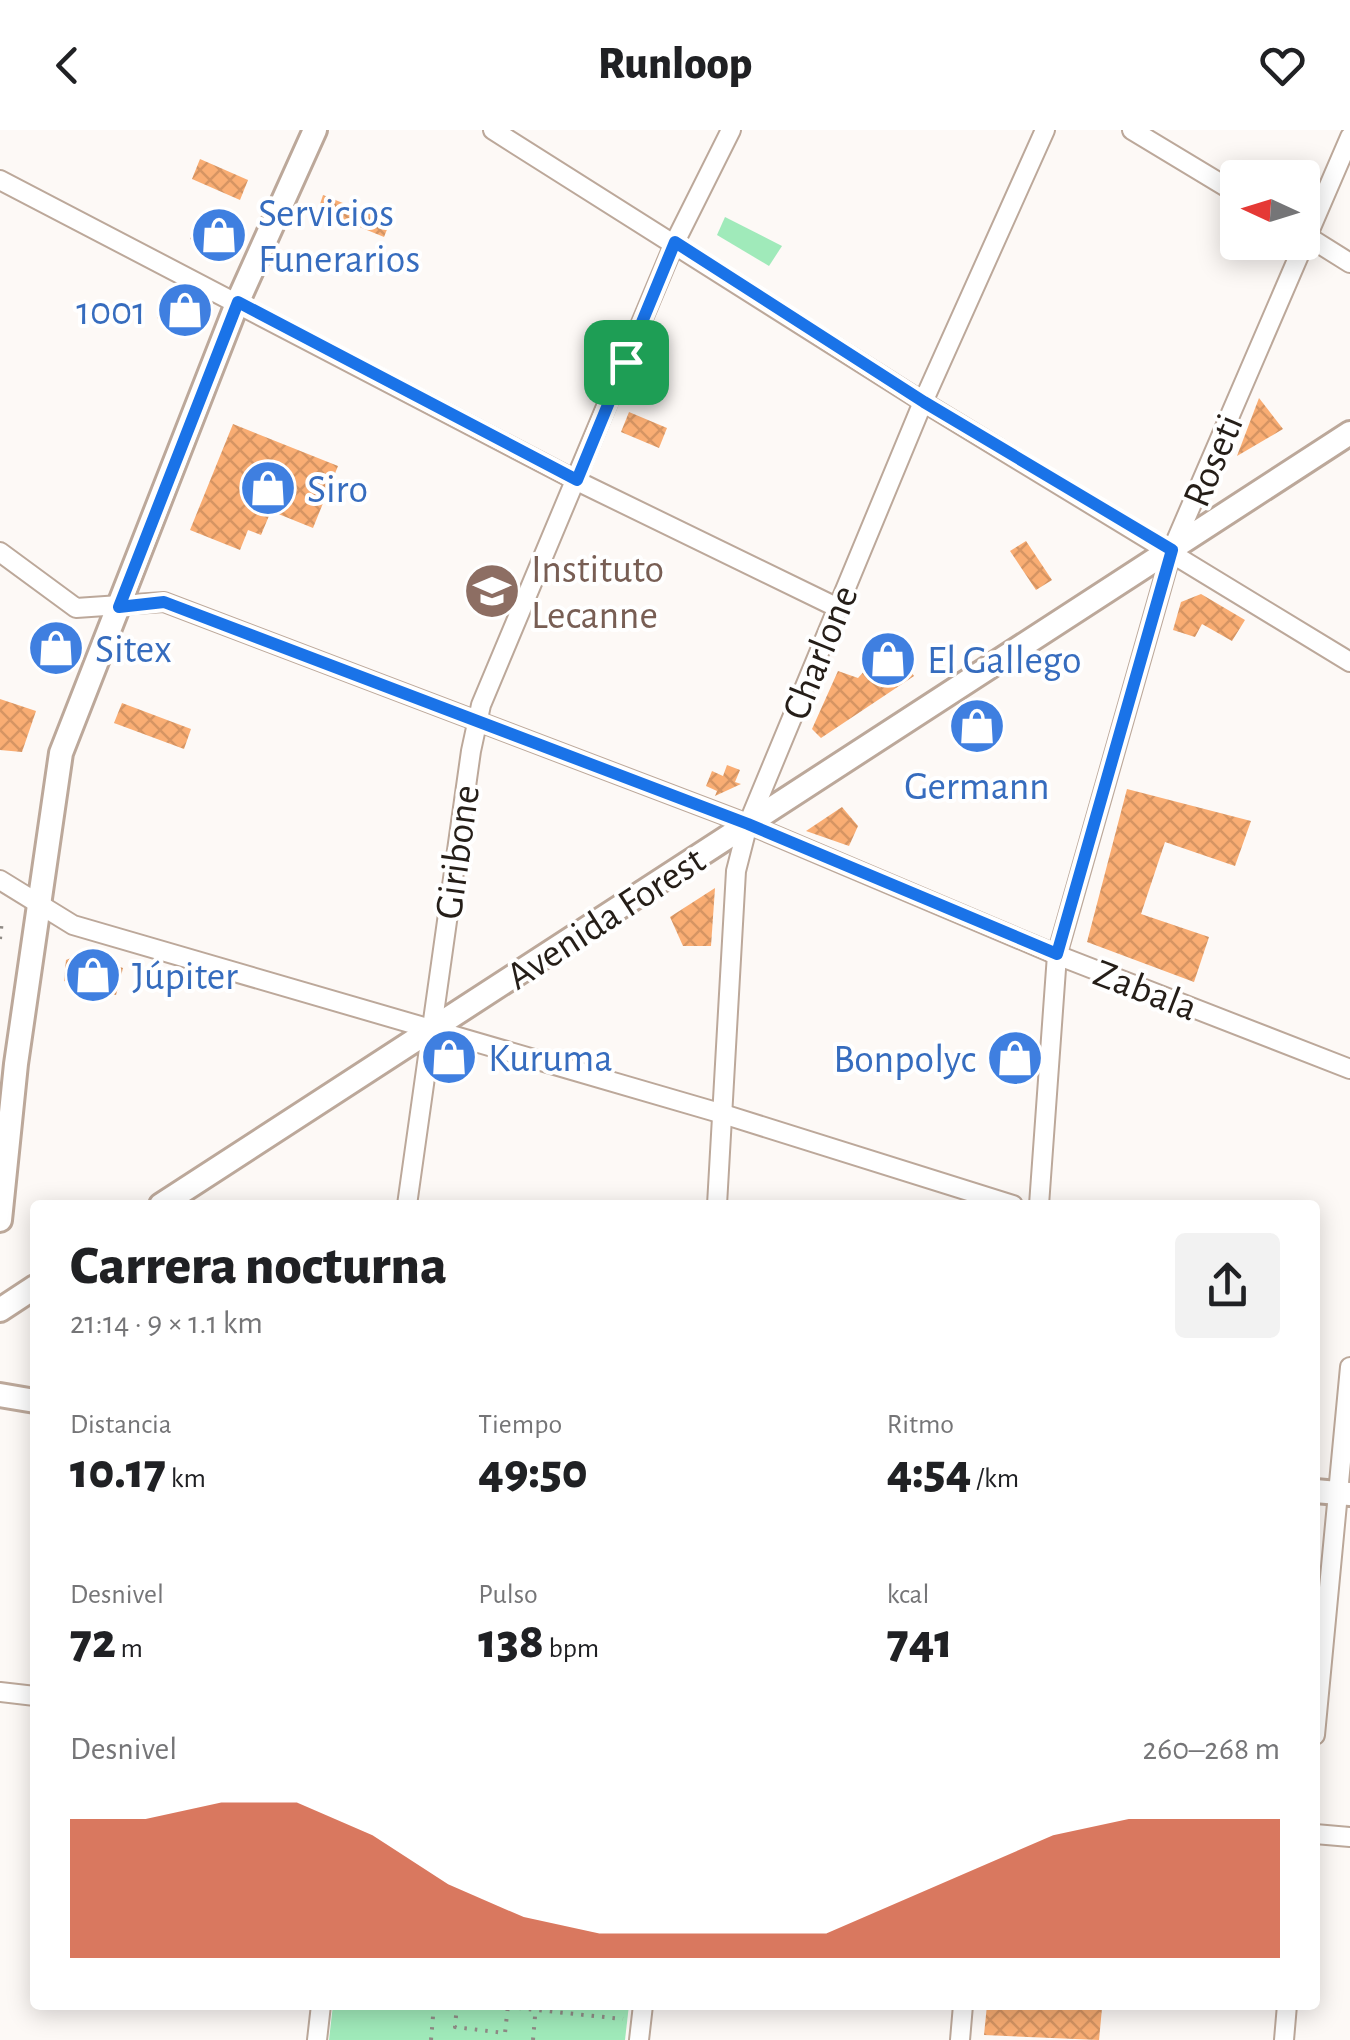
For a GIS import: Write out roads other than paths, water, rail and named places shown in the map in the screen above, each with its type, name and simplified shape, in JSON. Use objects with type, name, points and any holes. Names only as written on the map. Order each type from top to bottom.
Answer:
[{"type":"main road","points":[[0,1220],[37,907],[61,753],[238,302],[314,130]]},
{"type":"main road","name":"Avenida Forest","points":[[169,1200],[1350,433]]},
{"type":"main road","points":[[0,1310],[30,1290]]},
{"type":"main road","points":[[0,1395],[30,1400]]},
{"type":"street","points":[[493,130],[924,402],[1350,662]]},
{"type":"street","name":"Giribone","points":[[408,1200],[477,723],[675,242],[731,130]]},
{"type":"street","name":"Charlone","points":[[717,1200],[736,871],[748,824],[836,607],[1045,130]]},
{"type":"street","points":[[1132,130],[1220,183]]},
{"type":"street","name":"Roseti","points":[[1320,200],[1350,137]]},
{"type":"street","points":[[0,180],[577,480],[836,607]]},
{"type":"street","points":[[1320,244],[1350,263]]},
{"type":"street","name":"Roseti","points":[[1039,1200],[1057,954],[1172,550],[1293,260]]},
{"type":"street","name":"Zabala","points":[[0,552],[76,608],[164,602],[748,824],[1057,954],[1350,1068]]},
{"type":"street","points":[[0,880],[37,907],[73,925],[723,1114],[997,1200]]},
{"type":"street","points":[[1320,1671],[1334,1493],[1350,1367]]},
{"type":"street","points":[[0,1692],[30,1695]]},
{"type":"street","points":[[1320,1834],[1350,1837]]},
{"type":"street","points":[[317,2040],[320,2010]]},
{"type":"street","points":[[960,2040],[963,2010]]},
{"type":"street","points":[[1284,2040],[1287,2010]]},
{"type":"place","name":"Servicios Funerarios","points":[[219,235]]},
{"type":"place","name":"1001","points":[[185,310]]},
{"type":"place","name":"Siro","points":[[268,488]]},
{"type":"place","name":"Instituto Lecanne","points":[[492,591]]},
{"type":"place","name":"Sitex","points":[[56,648]]},
{"type":"place","name":"El Gallego","points":[[888,659]]},
{"type":"place","name":"Germann","points":[[977,726]]},
{"type":"place","name":"Júpiter","points":[[93,975]]},
{"type":"place","name":"Kuruma","points":[[449,1057]]},
{"type":"place","name":"Bonpolyc","points":[[1015,1058]]}]
